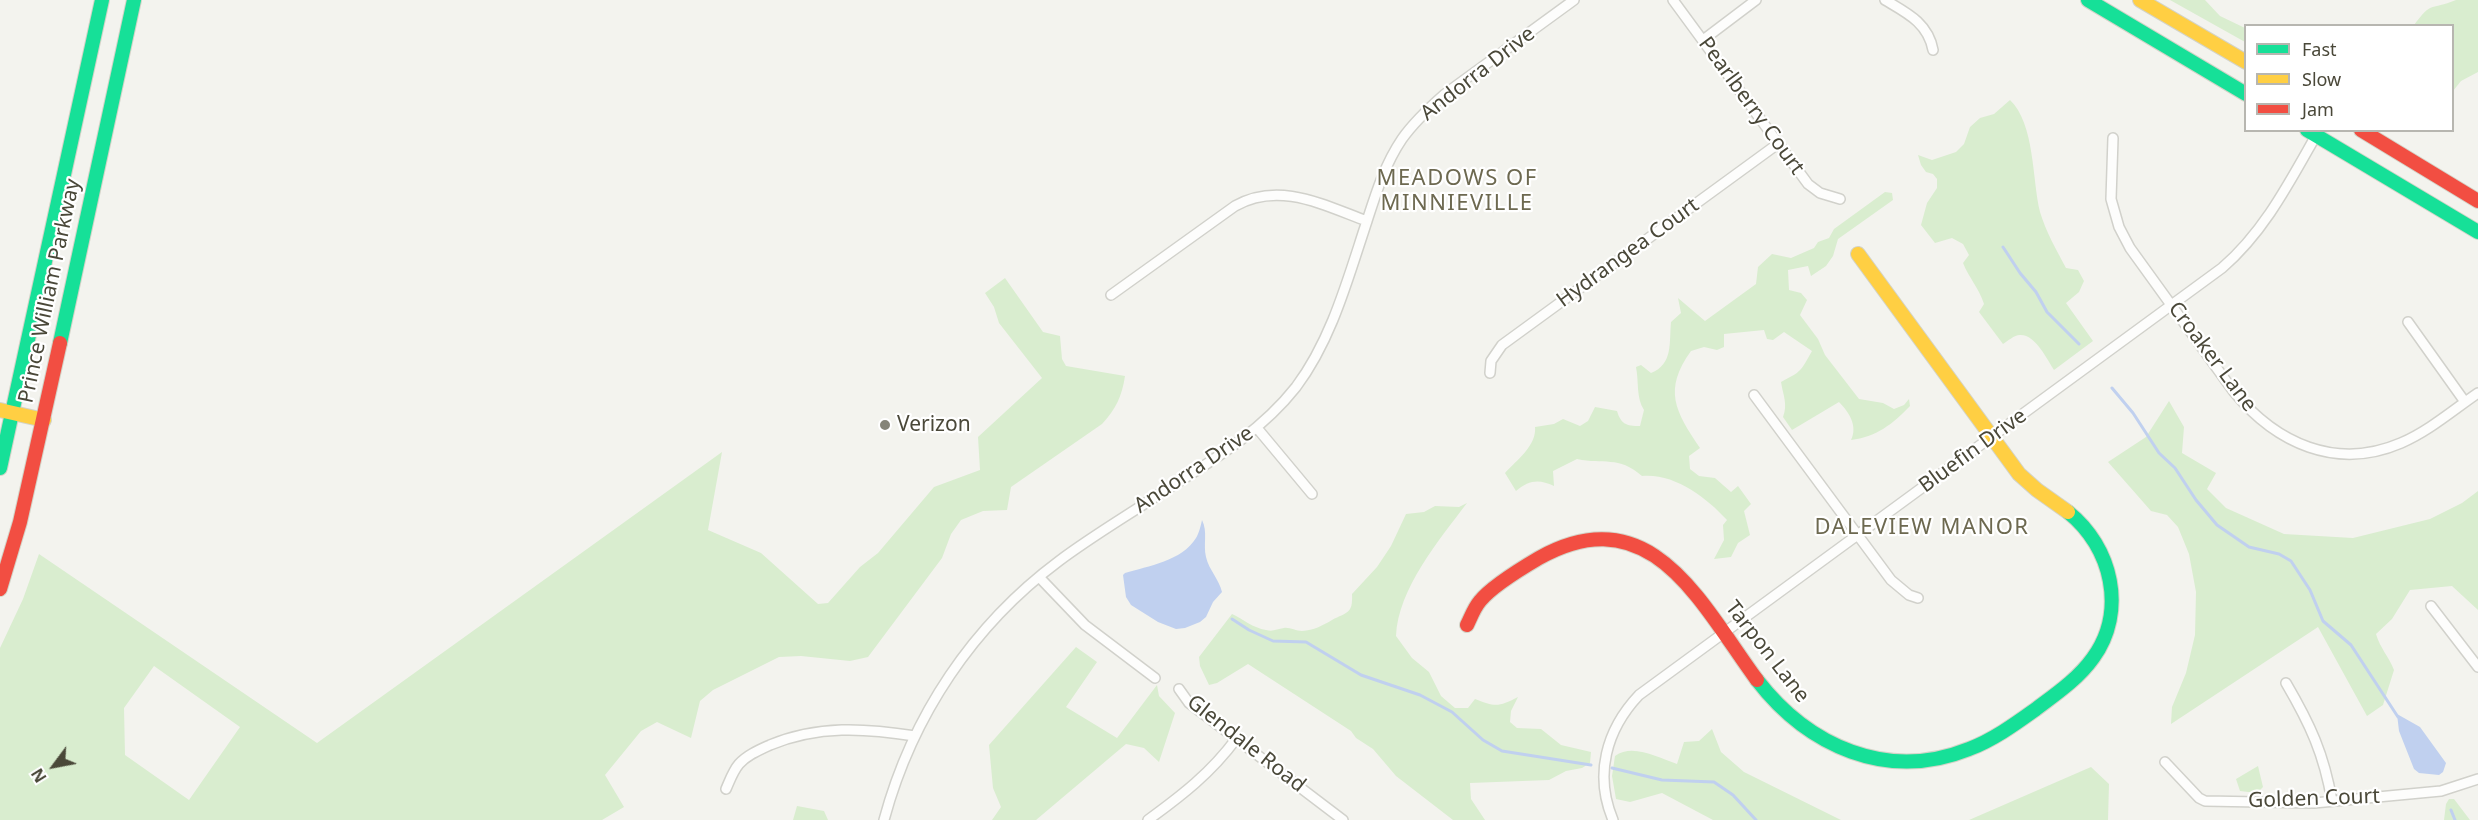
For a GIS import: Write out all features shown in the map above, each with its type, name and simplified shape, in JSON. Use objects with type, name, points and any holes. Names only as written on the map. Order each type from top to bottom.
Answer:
[{"type":"main road","name":"Prince William Parkway","points":[[0,468],[6,412],[102,0]]},
{"type":"main road","name":"Prince William Parkway","points":[[0,589],[20,522],[44,420],[134,0]]},
{"type":"main road","points":[[2088,0],[2244,93]]},
{"type":"main road","points":[[2140,0],[2244,61]]},
{"type":"main road","points":[[2314,132],[2478,232]]},
{"type":"main road","points":[[2364,132],[2478,201]]},
{"type":"main road","name":"Tarpon Lane","points":[[1467,625],[1482,598],[1538,558],[1563,544],[1598,538],[1629,542],[1658,556],[1685,581],[1770,696],[1795,722],[1831,745],[1868,758],[1927,759],[1966,751],[2017,723],[2055,695],[2089,664],[2106,636],[2112,603],[2108,572],[2102,555],[2085,528],[2069,512],[2032,488],[1991,437],[1858,254]]},
{"type":"main road","points":[[6,412],[44,420]]},
{"type":"street","name":"Andorra Drive","points":[[884,820],[898,775],[915,736],[935,698],[975,641],[998,615],[1039,577],[1070,553],[1237,444],[1257,428],[1295,388],[1317,354],[1345,286],[1383,175],[1394,152],[1413,125],[1445,94],[1574,0]]},
{"type":"street","name":"Pearlberry Court","points":[[1672,0],[1813,188],[1840,199]]},
{"type":"street","points":[[1703,39],[1756,0]]},
{"type":"street","points":[[1886,0],[1922,25],[1929,36],[1933,50]]},
{"type":"street","name":"Bluefin Drive","points":[[1613,820],[1605,791],[1604,766],[1607,746],[1622,715],[1639,695],[2222,268],[2253,239],[2281,195],[2314,132]]},
{"type":"street","name":"Croaker Lane","points":[[2113,138],[2110,187],[2115,214],[2130,248],[2234,392],[2255,415],[2281,435],[2315,450],[2348,454],[2388,448],[2418,435],[2478,393]]},
{"type":"street","name":"Hydrangea Court","points":[[1490,372],[1491,361],[1502,345],[1779,143]]},
{"type":"street","points":[[1112,295],[1235,206],[1257,196],[1286,194],[1367,220]]},
{"type":"street","points":[[2408,322],[2464,402]]},
{"type":"street","points":[[1754,395],[1891,580],[1899,588],[1918,598]]},
{"type":"street","points":[[1257,428],[1312,494]]},
{"type":"street","points":[[1039,577],[1085,625],[1155,678]]},
{"type":"street","points":[[2431,606],[2478,667]]},
{"type":"street","points":[[2286,683],[2323,755],[2332,801]]},
{"type":"street","name":"Glendale Road","points":[[1179,689],[1189,703],[1343,820]]},
{"type":"street","points":[[726,789],[740,763],[750,755],[786,738],[825,730],[851,729],[915,736]]},
{"type":"street","points":[[1148,820],[1199,782],[1225,755],[1236,739]]},
{"type":"street","name":"Golden Court","points":[[2165,762],[2199,798],[2205,801],[2332,801],[2441,791],[2478,779]]},
{"type":"green space","points":[[2170,0],[2205,0],[2220,16],[2244,28],[2244,41]]},
{"type":"green space","points":[[2456,0],[2478,0],[2478,72],[2461,81],[2454,90],[2454,24],[2415,24],[2432,7]]},
{"type":"green space","points":[[2010,100],[2018,110],[2028,137],[2037,199],[2045,227],[2066,268],[2078,270],[2084,281],[2079,292],[2066,303],[2093,341],[2054,370],[2031,338],[2020,335],[2003,344],[1979,312],[1984,304],[1963,263],[1969,255],[1963,244],[1952,238],[1935,243],[1921,225],[1927,203],[1937,188],[1937,179],[1933,174],[1926,172],[1918,155],[1932,160],[1956,152],[1964,144],[1970,127],[1980,118],[1994,114]]},
{"type":"green space","points":[[1885,192],[1892,193],[1893,200],[1838,239],[1833,256],[1826,266],[1811,276],[1808,266],[1788,270],[1789,290],[1801,293],[1807,300],[1800,315],[1818,339],[1825,355],[1859,399],[1883,403],[1894,409],[1904,405],[1909,399],[1910,406],[1897,418],[1876,433],[1851,440],[1853,424],[1839,402],[1792,430],[1783,417],[1785,404],[1781,382],[1800,370],[1812,351],[1784,332],[1773,340],[1767,339],[1764,330],[1724,334],[1724,347],[1717,350],[1704,347],[1691,351],[1682,365],[1677,377],[1676,400],[1684,423],[1700,448],[1689,456],[1690,469],[1699,476],[1715,478],[1731,492],[1738,486],[1751,504],[1744,511],[1750,535],[1738,543],[1731,557],[1714,559],[1724,540],[1723,525],[1727,520],[1709,503],[1689,488],[1666,478],[1642,476],[1626,465],[1577,459],[1553,471],[1554,486],[1544,482],[1534,482],[1516,491],[1505,473],[1530,446],[1535,427],[1554,424],[1563,419],[1580,426],[1588,421],[1595,407],[1617,411],[1620,419],[1625,423],[1640,426],[1644,410],[1639,395],[1636,367],[1641,365],[1651,373],[1663,364],[1669,352],[1671,322],[1681,313],[1678,298],[1705,321],[1756,284],[1758,267],[1772,254],[1791,258],[1814,248],[1818,242],[1829,238],[1834,229]]},
{"type":"green space","points":[[1005,278],[1043,332],[1060,336],[1062,359],[1066,366],[1125,376],[1120,396],[1111,413],[1102,424],[1011,487],[1007,510],[983,511],[961,520],[951,534],[942,558],[868,657],[850,661],[801,656],[779,657],[713,690],[700,701],[691,738],[657,722],[641,731],[605,775],[624,807],[602,820],[0,820],[0,648],[23,599],[39,554],[317,743],[722,452],[708,530],[761,553],[818,604],[828,603],[860,567],[878,553],[934,487],[980,470],[978,437],[1042,378],[999,323],[994,307],[985,293]],"holes":[[[154,666],[240,727],[189,800],[125,755],[124,708]]]},
{"type":"green space","points":[[2169,401],[2184,427],[2182,453],[2216,473],[2207,489],[2226,508],[2284,534],[2353,538],[2430,519],[2462,503],[2478,491],[2478,610],[2452,586],[2410,590],[2392,619],[2376,634],[2394,670],[2383,705],[2367,716],[2318,627],[2171,724],[2172,707],[2186,673],[2195,635],[2196,592],[2189,554],[2178,527],[2167,515],[2151,511],[2108,462],[2146,437]]},
{"type":"green space","points":[[1467,503],[1433,549],[1412,583],[1398,618],[1396,636],[1412,658],[1429,672],[1441,696],[1455,708],[1468,708],[1475,699],[1497,705],[1518,697],[1511,711],[1510,722],[1517,728],[1541,729],[1561,745],[1591,752],[1590,763],[1582,768],[1566,771],[1549,780],[1470,783],[1471,799],[1485,820],[1453,820],[1396,776],[1373,749],[1356,738],[1351,731],[1248,664],[1217,683],[1209,685],[1200,666],[1199,657],[1232,614],[1261,629],[1271,631],[1286,628],[1302,631],[1318,627],[1345,614],[1350,609],[1352,594],[1377,567],[1391,546],[1406,514],[1424,512],[1435,506],[1459,507]]},
{"type":"green space","points":[[1076,647],[1097,662],[1066,707],[1117,738],[1157,685],[1159,696],[1175,713],[1159,762],[1144,748],[1126,744],[1036,820],[992,820],[1001,807],[993,788],[989,745]]},
{"type":"green space","points":[[1712,729],[1721,752],[1744,772],[1841,820],[1713,820],[1662,793],[1630,802],[1616,799],[1612,776],[1615,756],[1622,752],[1638,751],[1677,764],[1684,742],[1699,741]]},
{"type":"green space","points":[[2258,766],[2263,787],[2257,793],[2240,791],[2236,779]]},
{"type":"green space","points":[[2091,767],[2109,784],[2108,820],[1969,820]]},
{"type":"green space","points":[[2449,799],[2454,799],[2470,820],[2444,820]]},
{"type":"green space","points":[[797,806],[824,811],[828,820],[793,820]]},
{"type":"water","points":[[1202,520],[1205,529],[1206,557],[1222,592],[1213,602],[1206,617],[1200,622],[1176,629],[1158,622],[1131,605],[1126,597],[1123,575],[1164,562],[1182,552],[1196,538]]},
{"type":"water","points":[[2397,714],[2420,727],[2446,763],[2443,772],[2439,775],[2419,773],[2414,769],[2399,731]]},
{"type":"waterway","points":[[2003,247],[2036,292],[2047,312],[2079,344]]},
{"type":"waterway","points":[[2112,388],[2133,413],[2159,453],[2175,468],[2196,500],[2217,525],[2249,547],[2279,554],[2291,561],[2310,590],[2323,621],[2351,645],[2398,717]]},
{"type":"waterway","points":[[1232,619],[1273,641],[1306,642],[1361,675],[1420,695],[1452,712],[1483,740],[1502,751],[1591,765]]},
{"type":"waterway","points":[[1612,768],[1662,780],[1714,782],[1733,795],[1756,820]]},
{"type":"waterway","points":[[2451,810],[2455,820]]},
{"type":"traffic: fast","points":[[0,468],[102,0]]},
{"type":"traffic: fast","points":[[60,343],[134,0]]},
{"type":"traffic: fast","points":[[2088,0],[2244,93]]},
{"type":"traffic: fast","points":[[2310,132],[2478,232]]},
{"type":"traffic: fast","points":[[1757,680],[1777,703],[1800,723],[1825,740],[1851,752],[1879,759],[1908,761],[1938,758],[1987,741],[2051,698],[2081,673],[2103,640],[2110,620],[2112,600],[2110,581],[2095,543],[2083,526],[2068,512]]},
{"type":"traffic: slow","points":[[2140,0],[2244,61]]},
{"type":"traffic: slow","points":[[1858,254],[2019,474],[2068,512]]},
{"type":"traffic: slow","points":[[0,410],[44,420]]},
{"type":"traffic: jam","points":[[2364,132],[2478,201]]},
{"type":"traffic: jam","points":[[0,589],[20,522],[60,343]]},
{"type":"traffic: jam","points":[[1467,625],[1485,595],[1539,558],[1578,542],[1612,540],[1642,549],[1669,567],[1693,591],[1757,680]]},
{"type":"place","name":"Verizon","points":[[885,425]]},
{"type":"district","name":"MEADOWS OF MINNIEVILLE","points":[[1457,192]]},
{"type":"district","name":"DALEVIEW MANOR","points":[[1922,528]]}]
